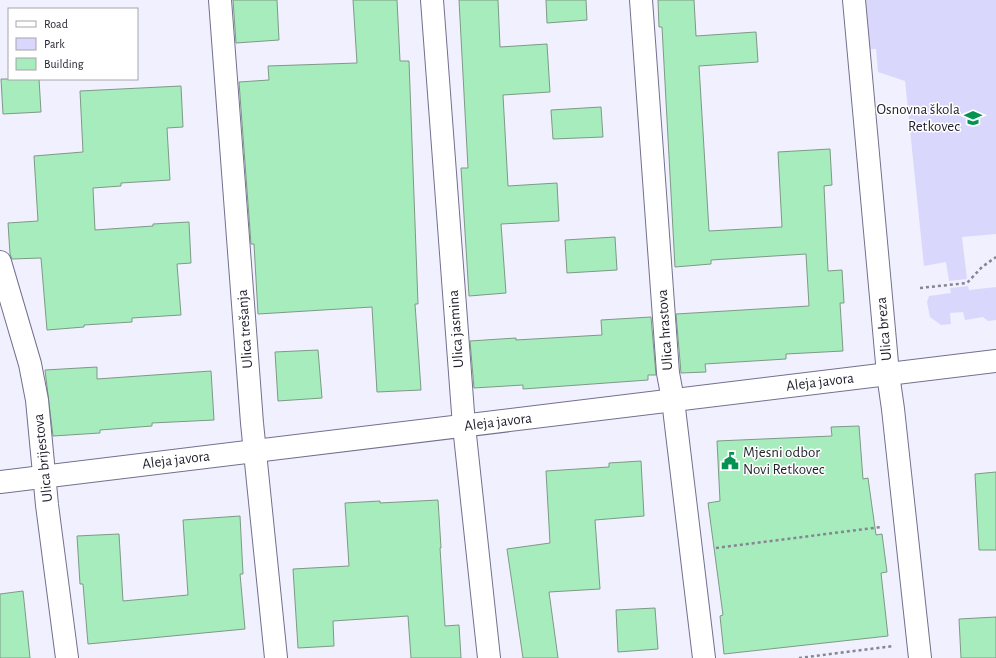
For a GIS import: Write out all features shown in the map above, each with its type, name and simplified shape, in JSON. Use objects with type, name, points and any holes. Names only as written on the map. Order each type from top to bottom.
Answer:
[{"type":"street","name":"Ulica trešanja","points":[[220,0],[254,451],[276,658]]},
{"type":"street","name":"Ulica jasmina","points":[[432,0],[464,426],[489,658]]},
{"type":"street","name":"Ulica hrastova","points":[[641,0],[668,373],[673,400],[704,658]]},
{"type":"street","name":"Ulica breza","points":[[854,0],[888,374],[906,524],[919,651]]},
{"type":"street","name":"Ulica brijestova","points":[[0,262],[30,364],[37,400],[67,658]]},
{"type":"street","name":"Aleja javora","points":[[0,482],[996,361]]},
{"type":"path","points":[[920,288],[967,283],[982,267],[996,257]]},
{"type":"path","points":[[691,551],[906,524]]},
{"type":"path","points":[[799,658],[919,651]]},
{"type":"green space","points":[[865,0],[996,0],[996,234],[962,237],[967,279],[949,281],[946,262],[924,266],[905,81],[878,72],[876,49],[870,49]]},
{"type":"green space","points":[[968,286],[969,290],[996,287],[996,320],[988,321],[983,317],[965,320],[963,312],[950,313],[951,324],[941,325],[930,317],[927,302],[929,296],[951,293],[950,288]]},
{"type":"building","points":[[233,0],[277,0],[279,40],[236,43]]},
{"type":"building","points":[[353,0],[397,0],[400,61],[409,61],[418,304],[415,304],[421,390],[377,392],[372,307],[258,314],[254,244],[251,244],[239,82],[269,80],[268,66],[357,63]]},
{"type":"building","points":[[459,0],[498,0],[500,47],[547,44],[550,92],[503,95],[508,186],[557,183],[559,221],[501,224],[506,293],[469,296],[461,168],[468,168]]},
{"type":"building","points":[[546,0],[586,0],[587,20],[547,23]]},
{"type":"building","points":[[658,0],[694,0],[696,36],[756,32],[758,62],[699,66],[709,231],[782,227],[778,152],[830,149],[832,185],[824,186],[828,271],[842,270],[844,303],[840,303],[843,351],[786,354],[786,359],[705,364],[706,372],[681,373],[676,314],[809,306],[806,254],[711,260],[711,264],[675,267],[662,27],[659,27]]},
{"type":"building","points":[[1,79],[39,80],[41,112],[3,114]]},
{"type":"building","points":[[181,86],[183,127],[167,128],[170,180],[121,183],[121,186],[93,188],[95,230],[189,222],[191,263],[177,264],[181,315],[132,318],[132,322],[84,325],[84,327],[47,330],[41,258],[12,259],[10,254],[8,223],[38,221],[34,156],[83,152],[80,91]]},
{"type":"building","points":[[601,107],[603,137],[553,139],[551,110]]},
{"type":"building","points":[[615,237],[617,270],[567,273],[565,240]]},
{"type":"building","points":[[651,317],[656,375],[648,375],[648,380],[523,389],[523,385],[474,388],[470,341],[602,335],[601,320]]},
{"type":"building","points":[[318,350],[322,398],[278,401],[275,352]]},
{"type":"building","points":[[97,367],[97,379],[211,371],[214,420],[152,423],[152,426],[100,430],[100,433],[53,436],[45,370]]},
{"type":"building","points":[[859,426],[863,479],[868,478],[876,535],[882,534],[887,572],[881,573],[888,636],[724,654],[720,616],[723,615],[708,503],[720,501],[717,441],[832,436],[831,427]]},
{"type":"building","points":[[641,461],[644,516],[595,520],[600,589],[549,592],[558,658],[523,658],[507,549],[550,543],[546,471],[609,467],[609,463]]},
{"type":"building","points":[[996,472],[996,550],[979,550],[975,474]]},
{"type":"building","points":[[438,500],[445,626],[459,625],[461,658],[411,658],[408,616],[333,621],[334,646],[298,648],[293,569],[349,566],[345,503]]},
{"type":"building","points":[[240,516],[243,574],[240,574],[245,629],[88,644],[83,584],[80,584],[77,536],[119,534],[123,601],[188,595],[183,520]]},
{"type":"building","points":[[23,591],[30,658],[0,658],[0,594]]},
{"type":"building","points":[[655,608],[658,649],[618,652],[616,610]]},
{"type":"building","points":[[996,617],[996,658],[961,658],[959,619]]},
{"type":"place","name":"Osnovna škola Retkovec","points":[[973,118]]},
{"type":"place","name":"Mjesni odbor Novi Retkovec","points":[[730,461]]}]
